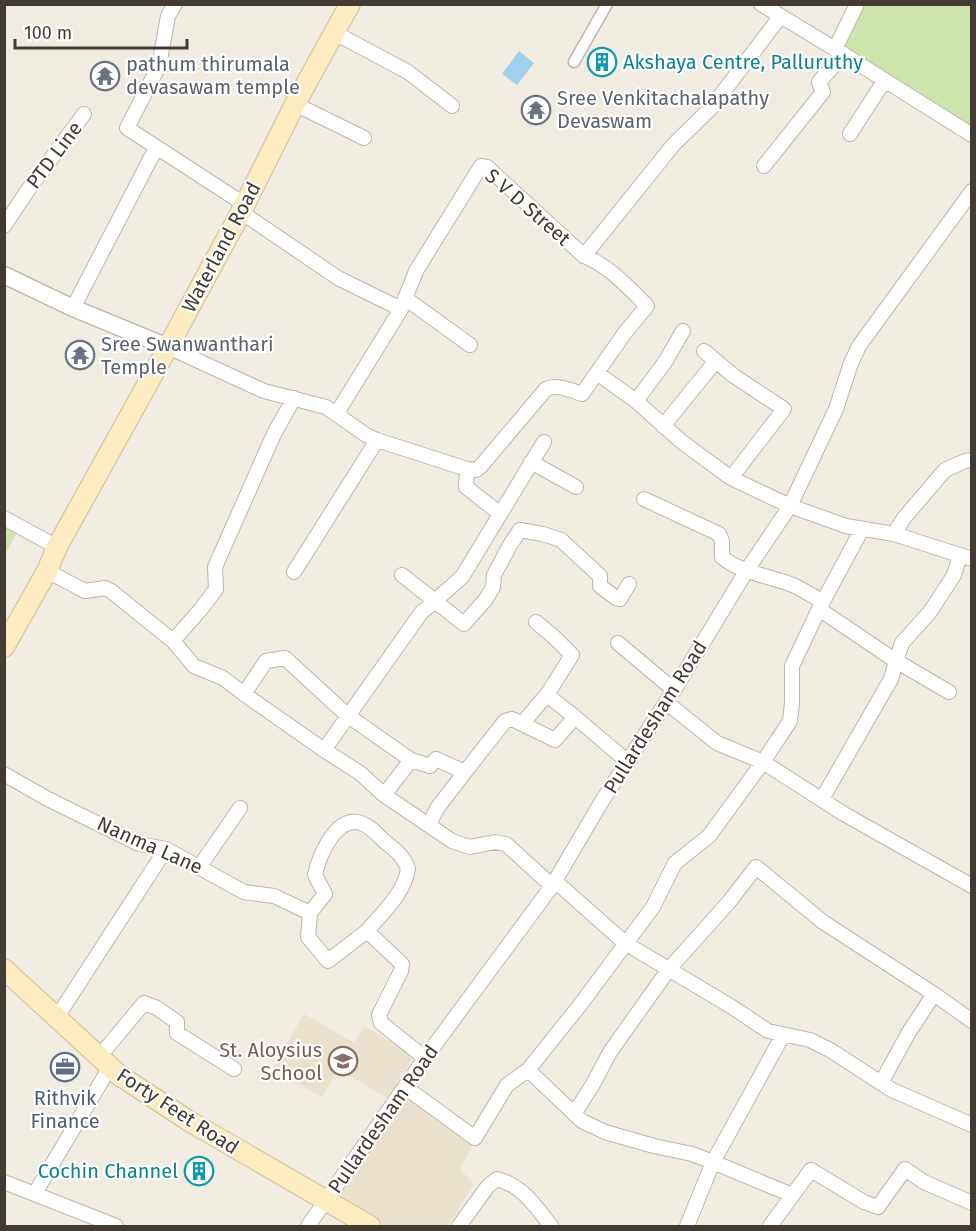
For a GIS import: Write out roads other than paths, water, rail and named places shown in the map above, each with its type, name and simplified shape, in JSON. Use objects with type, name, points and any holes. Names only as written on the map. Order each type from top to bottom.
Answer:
[{"type":"main road","name":"Waterland Road","points":[[4,647],[47,572],[57,547],[243,208],[295,104],[350,4]]},
{"type":"main road","name":"Forty Feet Road","points":[[4,969],[104,1062],[189,1121],[370,1227]]},
{"type":"street","points":[[176,4],[168,16],[159,66],[127,128],[243,208],[338,278],[403,304],[470,345]]},
{"type":"street","points":[[574,62],[607,4]]},
{"type":"street","points":[[761,4],[972,135]]},
{"type":"street","points":[[764,166],[823,92],[819,82],[839,51],[857,4]]},
{"type":"street","name":"S V D Street","points":[[337,413],[403,304],[416,271],[481,166],[487,166],[584,256],[674,144],[711,108],[780,16]]},
{"type":"street","points":[[335,33],[408,72],[452,106]]},
{"type":"street","points":[[850,134],[886,81]]},
{"type":"street","points":[[295,104],[363,138]]},
{"type":"street","name":"PTD Line","points":[[4,226],[84,114]]},
{"type":"street","points":[[73,308],[156,148]]},
{"type":"street","name":"Pullardesham Road","points":[[308,1227],[425,1058],[554,883],[602,801],[747,570],[790,506],[836,409],[859,346],[972,191]]},
{"type":"street","points":[[4,275],[73,308],[168,347],[264,391],[326,407],[377,440],[476,470],[546,389],[553,386],[582,394],[647,306],[622,281],[592,259],[584,256]]},
{"type":"street","points":[[636,401],[665,362],[683,332]]},
{"type":"street","points":[[705,351],[715,362],[734,376],[784,409],[731,478]]},
{"type":"street","points":[[663,426],[715,362]]},
{"type":"street","points":[[597,373],[636,401],[663,426],[731,478],[790,506],[846,526],[894,534],[966,558],[930,612],[902,643],[891,679],[822,799]]},
{"type":"street","points":[[173,641],[216,589],[214,567],[274,435],[294,398]]},
{"type":"street","points":[[294,572],[377,440]]},
{"type":"street","points":[[324,750],[421,613],[462,577],[544,442]]},
{"type":"street","points":[[894,534],[904,518],[945,470],[965,460],[972,460]]},
{"type":"street","points":[[531,462],[576,487]]},
{"type":"street","points":[[467,469],[466,487],[499,513]]},
{"type":"street","points":[[644,499],[719,534],[722,542],[722,557],[747,570],[795,586],[896,661],[949,692]]},
{"type":"street","points":[[4,518],[57,547]]},
{"type":"street","points":[[405,1087],[475,1138],[507,1085],[528,1070],[580,1005],[653,907],[675,863],[709,836],[790,721],[792,666],[820,605],[861,529]]},
{"type":"street","points":[[402,574],[464,624],[490,593],[494,575],[520,530],[561,540],[600,576],[600,586],[616,598],[620,599],[629,584]]},
{"type":"street","points":[[47,572],[85,591],[105,588],[111,591],[173,641],[194,666],[223,678],[360,773],[384,795],[452,841],[470,847],[495,842],[506,844],[625,943],[768,1031],[810,1040],[916,1102],[972,1125]]},
{"type":"street","points":[[522,724],[547,695],[572,654],[536,622]]},
{"type":"street","points":[[618,643],[717,743],[763,762],[844,814],[972,886]]},
{"type":"street","points":[[244,694],[266,661],[285,658],[347,715],[411,760],[430,766],[436,759],[465,772]]},
{"type":"street","points":[[547,695],[628,762]]},
{"type":"street","points":[[429,824],[438,807],[505,722],[512,719],[555,740],[575,717]]},
{"type":"street","points":[[384,795],[411,760]]},
{"type":"street","name":"Nanma Lane","points":[[4,774],[46,798],[140,844],[166,849],[244,892],[273,896],[310,913]]},
{"type":"street","points":[[200,866],[240,808]]},
{"type":"street","points":[[358,822],[368,826],[400,855],[408,869],[406,878],[396,896],[367,931],[328,961],[308,937],[310,913],[325,894],[315,875],[328,841],[347,824],[358,822]]},
{"type":"street","points":[[57,1017],[166,849]]},
{"type":"street","points":[[574,1114],[594,1084],[610,1052],[669,969],[729,902],[756,867],[823,922],[972,1021]]},
{"type":"street","points":[[367,931],[402,964],[401,971],[378,1015],[379,1019],[425,1058]]},
{"type":"street","points":[[881,1083],[909,1032],[934,994]]},
{"type":"street","points":[[35,1193],[104,1062],[144,1003],[157,1008],[177,1022],[177,1033],[234,1069]]},
{"type":"street","points":[[687,1227],[713,1162],[783,1035]]},
{"type":"street","points":[[528,1070],[582,1121],[605,1132],[692,1154],[792,1195]]},
{"type":"street","points":[[770,1227],[811,1170],[864,1202],[878,1207],[905,1169],[924,1182],[972,1203]]},
{"type":"street","points":[[459,1227],[488,1186],[497,1179],[507,1181],[525,1194],[551,1227]]},
{"type":"street","points":[[4,1182],[116,1227]]},
{"type":"water","points":[[519,51],[534,63],[517,85],[502,74]]},
{"type":"place","name":"Akshaya Centre, Palluruthy","points":[[602,62]]},
{"type":"place","name":"pathum thirumala devasawam temple","points":[[105,76]]},
{"type":"place","name":"Sree Venkitachalapathy Devaswam","points":[[536,110]]},
{"type":"place","name":"Sree Swanwanthari Temple","points":[[80,355]]},
{"type":"place","name":"St. Aloysius School","points":[[343,1061]]},
{"type":"place","name":"Rithvik Finance","points":[[65,1067]]},
{"type":"place","name":"Cochin Channel","points":[[199,1171]]}]
